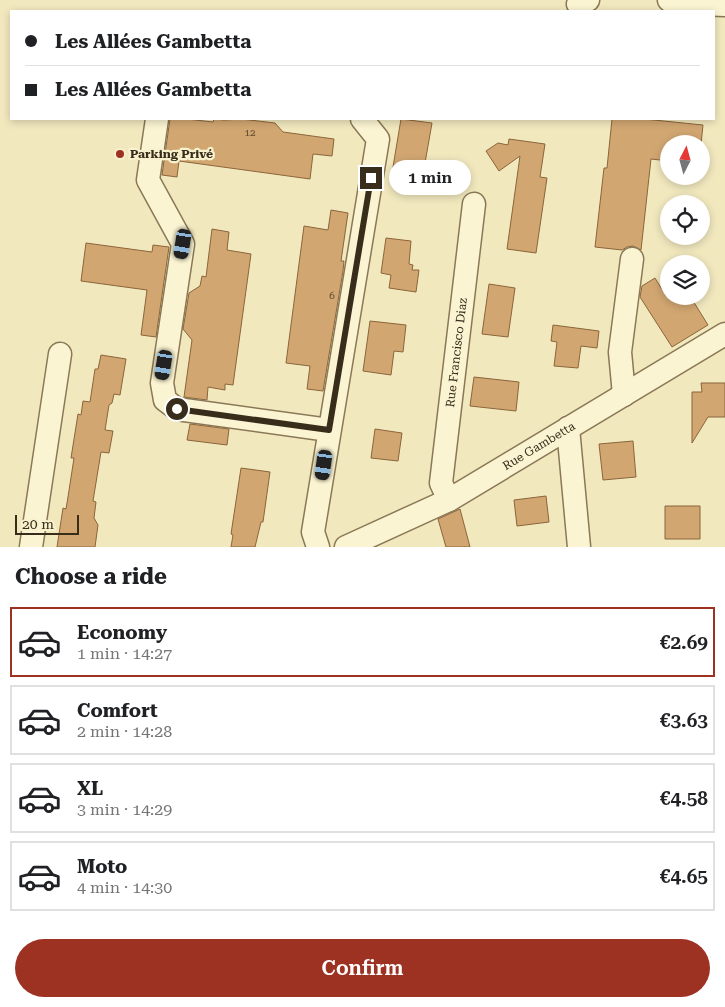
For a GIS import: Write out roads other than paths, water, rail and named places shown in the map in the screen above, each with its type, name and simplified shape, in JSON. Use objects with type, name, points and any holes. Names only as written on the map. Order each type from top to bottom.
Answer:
[{"type":"street","points":[[669,0],[674,3],[725,6]]},
{"type":"street","points":[[157,120],[148,180],[183,244],[162,382],[165,400],[177,409],[329,430]]},
{"type":"street","points":[[318,547],[313,532],[378,139],[363,120]]},
{"type":"street","name":"Rue Francisco Diaz","points":[[449,500],[441,483],[474,204]]},
{"type":"street","points":[[624,395],[620,352],[632,259]]},
{"type":"street","name":"Rue Gambetta","points":[[346,547],[449,500],[725,334]]},
{"type":"street","points":[[30,547],[60,354]]},
{"type":"street","points":[[568,428],[579,547]]},
{"type":"place","name":"Parking Privé","points":[[120,154]]}]
